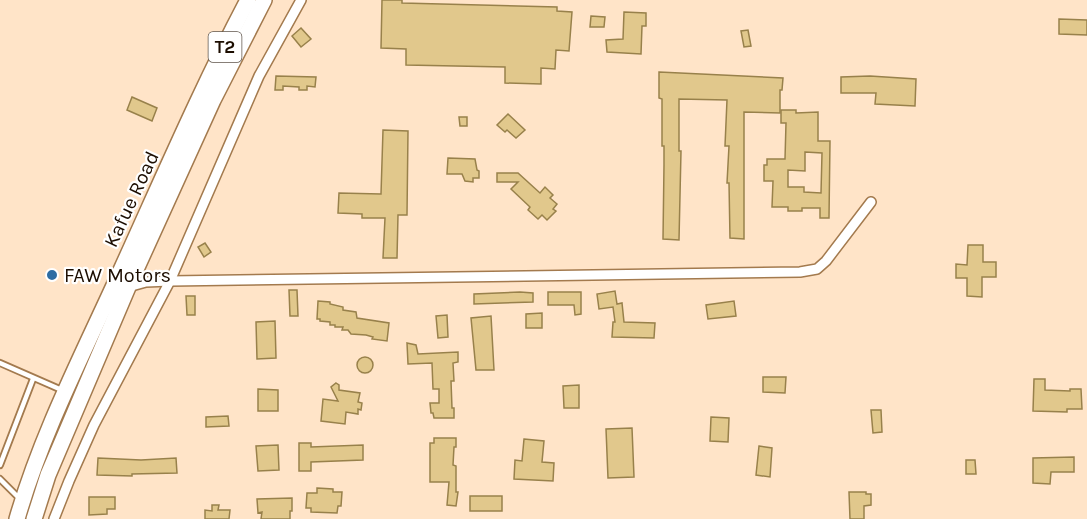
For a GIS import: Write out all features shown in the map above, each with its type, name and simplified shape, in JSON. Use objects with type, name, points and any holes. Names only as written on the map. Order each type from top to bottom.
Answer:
[{"type":"main road","name":"Kafue Road","points":[[17,519],[22,501],[66,392],[202,94],[248,0]]},
{"type":"main road","name":"Kafue Road","points":[[34,519],[48,475],[129,287],[213,100],[264,0]]},
{"type":"street","points":[[54,519],[94,425],[170,281],[259,75],[301,0]]},
{"type":"street","points":[[129,287],[146,282],[170,281],[800,272],[817,269],[826,261],[871,202]]},
{"type":"street","points":[[48,475],[69,481]]},
{"type":"lane","points":[[0,363],[66,392]]},
{"type":"lane","points":[[0,465],[33,379]]},
{"type":"lane","points":[[0,479],[22,501]]},
{"type":"building","points":[[382,0],[402,0],[402,3],[557,7],[557,11],[572,12],[569,51],[556,50],[555,69],[541,68],[541,84],[505,83],[505,67],[406,65],[406,49],[381,48]]},
{"type":"building","points":[[624,12],[646,13],[646,26],[642,26],[641,54],[607,52],[606,40],[623,39]]},
{"type":"building","points":[[591,16],[605,17],[604,27],[590,27]]},
{"type":"building","points":[[1059,19],[1087,20],[1087,35],[1059,34]]},
{"type":"building","points":[[301,28],[311,39],[301,47],[292,36]]},
{"type":"building","points":[[748,30],[751,46],[744,47],[741,31]]},
{"type":"building","points":[[659,72],[783,78],[782,90],[780,90],[780,113],[744,112],[744,239],[730,238],[729,183],[727,183],[729,146],[725,146],[727,100],[679,99],[679,151],[681,151],[679,240],[663,239],[664,146],[662,146],[662,99],[659,98]]},
{"type":"building","points":[[276,76],[316,77],[315,87],[307,86],[307,90],[299,90],[299,87],[283,86],[283,90],[275,90]]},
{"type":"building","points":[[841,77],[916,79],[915,106],[875,104],[876,93],[841,93]]},
{"type":"building","points":[[132,97],[157,108],[152,121],[127,110]]},
{"type":"building","points":[[781,110],[796,110],[796,113],[818,112],[818,141],[830,141],[829,218],[820,218],[820,208],[788,211],[788,207],[772,207],[773,181],[764,181],[764,165],[767,165],[767,159],[785,159],[786,123],[781,123]],"holes":[[[805,152],[822,153],[821,193],[804,192],[804,187],[788,187],[788,170],[805,171]]]},
{"type":"building","points":[[508,114],[525,130],[516,138],[497,125]]},
{"type":"building","points":[[459,117],[467,117],[467,126],[460,126]]},
{"type":"building","points":[[383,130],[408,131],[407,215],[398,215],[397,258],[383,258],[385,218],[362,218],[362,214],[338,213],[339,193],[381,194]]},
{"type":"building","points":[[448,158],[475,159],[479,178],[473,178],[473,182],[465,181],[462,174],[447,174]]},
{"type":"building","points":[[497,173],[518,173],[540,193],[545,187],[553,195],[550,198],[557,204],[553,209],[556,211],[547,220],[542,215],[538,219],[528,210],[530,207],[511,189],[518,182],[497,182]]},
{"type":"building","points":[[205,243],[211,252],[204,257],[198,247]]},
{"type":"building","points":[[968,245],[983,245],[983,262],[996,262],[996,277],[982,277],[982,297],[967,296],[967,278],[956,278],[956,264],[967,265]]},
{"type":"building","points":[[289,290],[297,290],[298,316],[290,316]]},
{"type":"building","points":[[615,291],[617,304],[622,303],[624,322],[655,323],[654,338],[612,337],[613,322],[615,322],[613,307],[599,309],[597,294]]},
{"type":"building","points":[[548,292],[581,292],[581,314],[575,315],[574,305],[548,305]]},
{"type":"building","points":[[533,293],[533,302],[474,304],[474,294]]},
{"type":"building","points":[[186,296],[195,296],[195,315],[187,315]]},
{"type":"building","points":[[318,301],[330,302],[330,304],[343,307],[343,310],[356,312],[357,318],[389,323],[387,341],[372,339],[373,337],[366,335],[351,334],[348,330],[342,330],[343,327],[335,327],[335,325],[330,325],[330,322],[320,321],[317,319]]},
{"type":"building","points":[[734,301],[736,316],[708,319],[706,305]]},
{"type":"building","points":[[542,313],[542,328],[526,328],[526,314]]},
{"type":"building","points":[[447,315],[448,337],[438,338],[436,316]]},
{"type":"building","points":[[491,316],[494,370],[476,370],[471,318]]},
{"type":"building","points":[[275,321],[276,358],[257,359],[256,322]]},
{"type":"building","points":[[407,343],[416,345],[418,354],[458,352],[458,362],[453,363],[454,381],[451,381],[454,418],[434,418],[430,403],[439,403],[439,389],[433,389],[432,363],[408,364]]},
{"type":"building","points":[[362,357],[368,357],[373,365],[371,371],[362,373],[357,368],[357,362]]},
{"type":"building","points":[[763,377],[786,377],[785,393],[763,392]]},
{"type":"building","points":[[1034,379],[1045,379],[1045,390],[1081,389],[1082,409],[1067,409],[1067,412],[1033,411]]},
{"type":"building","points":[[336,383],[339,385],[339,390],[360,393],[358,402],[362,403],[361,410],[358,409],[358,414],[346,412],[345,424],[321,421],[323,399],[338,401],[331,387]]},
{"type":"building","points":[[579,385],[579,408],[564,408],[563,386]]},
{"type":"building","points":[[258,389],[278,390],[278,411],[258,411]]},
{"type":"building","points":[[871,410],[881,410],[882,432],[873,433]]},
{"type":"building","points":[[228,416],[229,426],[206,427],[206,417]]},
{"type":"building","points":[[711,417],[729,418],[728,442],[710,441]]},
{"type":"building","points":[[632,428],[634,477],[608,478],[606,429]]},
{"type":"building","points":[[434,438],[456,438],[453,465],[456,466],[456,492],[458,492],[456,506],[447,505],[449,482],[430,482],[430,443],[434,443]]},
{"type":"building","points":[[524,439],[544,441],[542,462],[554,463],[553,481],[514,479],[515,460],[522,461]]},
{"type":"building","points":[[299,443],[311,443],[311,447],[363,445],[363,460],[311,462],[311,471],[299,471]]},
{"type":"building","points":[[278,445],[279,470],[258,471],[256,446]]},
{"type":"building","points":[[759,446],[772,448],[770,477],[756,475]]},
{"type":"building","points":[[1074,457],[1074,472],[1051,472],[1050,484],[1033,483],[1033,458]]},
{"type":"building","points":[[98,458],[141,460],[176,458],[177,473],[132,474],[132,476],[97,475]]},
{"type":"building","points":[[966,460],[975,460],[976,474],[966,474]]},
{"type":"building","points":[[317,488],[342,492],[341,506],[338,506],[337,513],[311,512],[311,508],[306,508],[307,493],[317,493]]},
{"type":"building","points":[[849,492],[871,494],[871,505],[864,506],[864,519],[850,519]]},
{"type":"building","points":[[470,496],[502,496],[502,511],[470,511]]},
{"type":"building","points":[[89,497],[115,497],[115,509],[107,509],[107,514],[89,515]]},
{"type":"building","points":[[292,498],[290,519],[261,519],[262,512],[258,513],[257,499]]},
{"type":"building","points":[[212,505],[219,505],[218,510],[230,510],[229,519],[205,519],[205,510],[212,511]]},
{"type":"place","name":"FAW Motors","points":[[52,275]]}]
